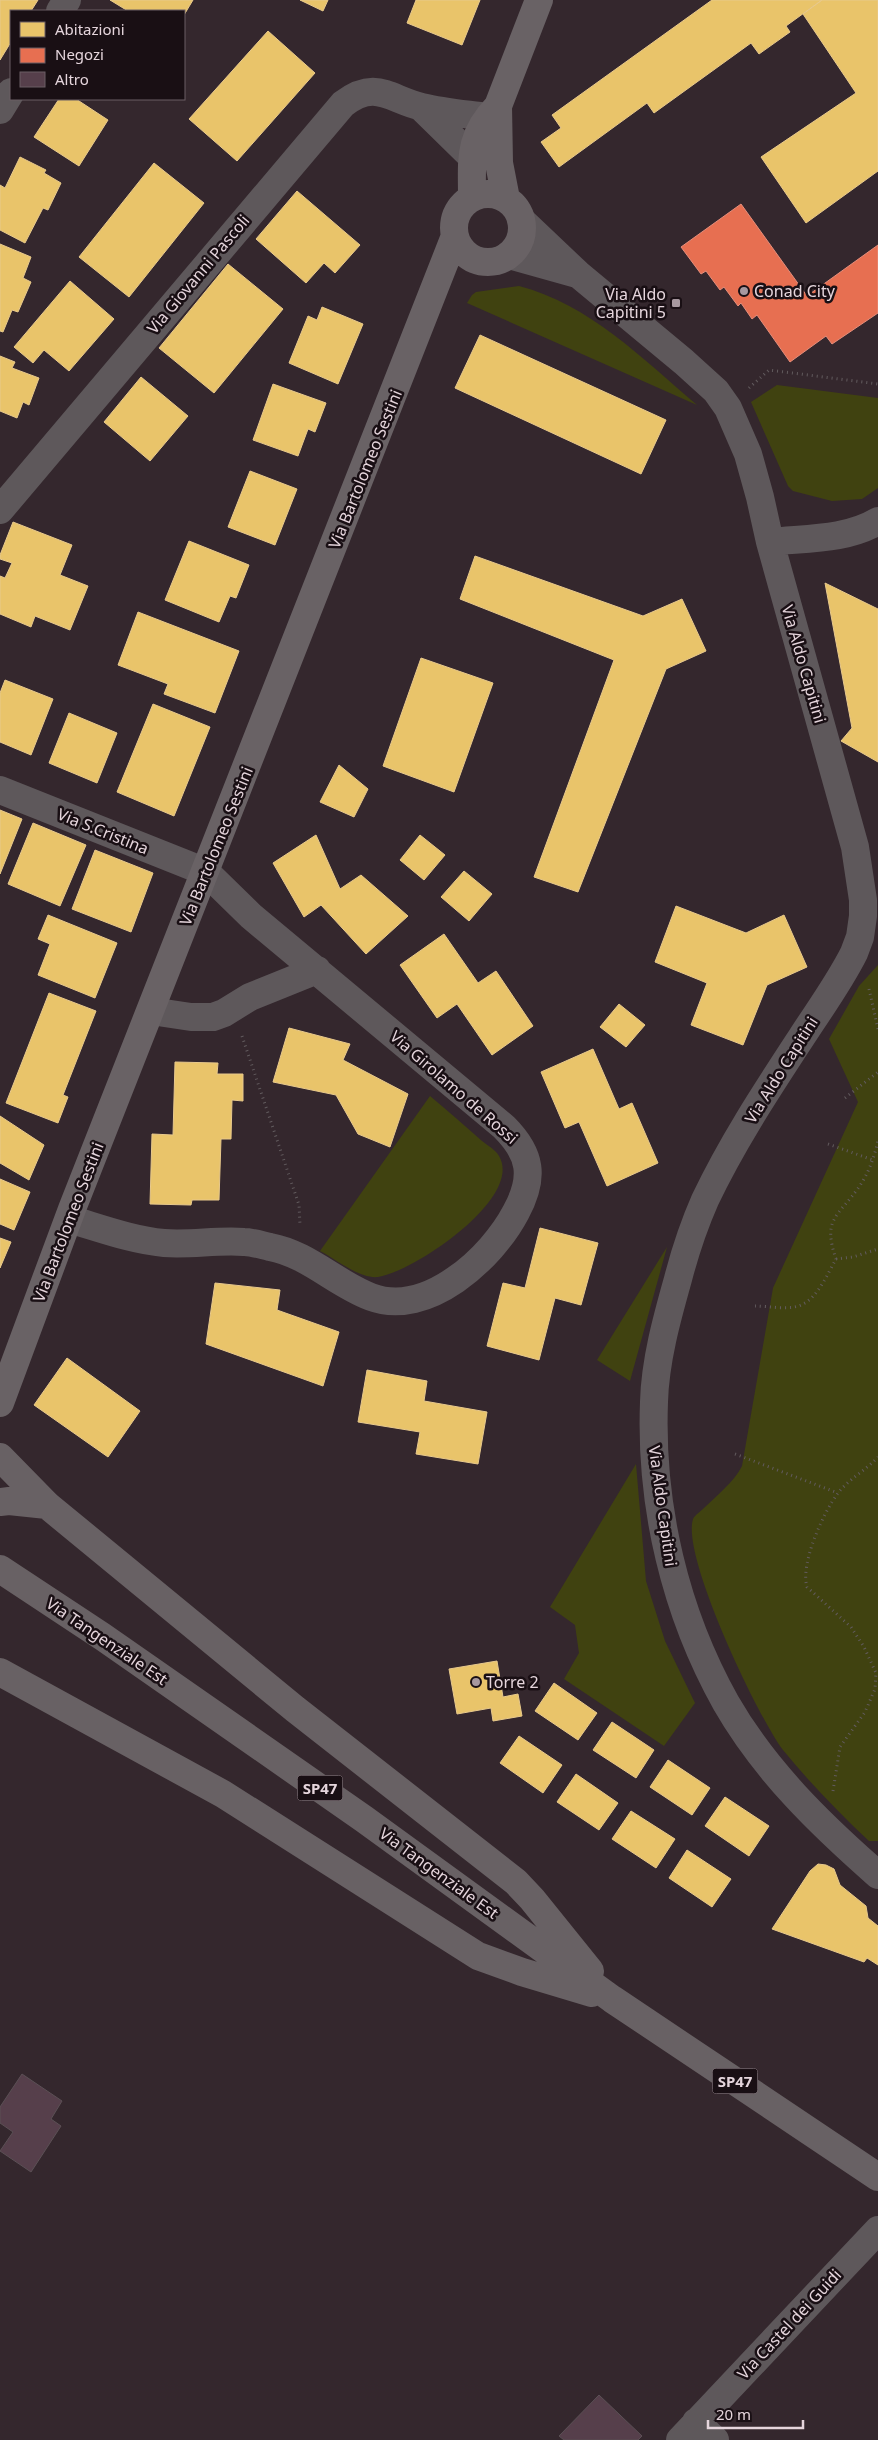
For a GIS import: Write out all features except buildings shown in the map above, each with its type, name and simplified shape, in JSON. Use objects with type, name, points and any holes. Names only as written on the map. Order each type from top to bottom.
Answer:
[{"type":"main road","points":[[472,198],[471,156],[477,134],[493,112],[539,0]]},
{"type":"main road","points":[[493,112],[499,163],[514,210],[520,239],[509,254],[492,262],[474,259],[459,246],[454,228],[459,210],[472,198],[489,194],[514,210]]},
{"type":"main road","name":"Via Bartolomeo Sestini","points":[[0,1403],[69,1219],[436,289],[455,236]]},
{"type":"main road","points":[[436,289],[474,259]]},
{"type":"main road","points":[[0,1457],[47,1505],[295,1709],[516,1882],[532,1899],[612,1999]]},
{"type":"main road","points":[[0,1502],[10,1501],[47,1505]]},
{"type":"main road","name":"Via Tangenziale Est","points":[[0,1569],[364,1819],[612,1999],[878,2177]]},
{"type":"main road","points":[[0,1672],[223,1794],[478,1956],[522,1972],[612,1999]]},
{"type":"street","name":"Via Giovanni Pascoli","points":[[0,510],[333,115],[352,97],[365,92],[378,91],[390,94],[421,107]]},
{"type":"street","points":[[0,110],[10,94]]},
{"type":"street","points":[[421,107],[493,112]]},
{"type":"street","points":[[421,107],[471,156]]},
{"type":"street","name":"Via Aldo Capitini","points":[[514,210],[578,274],[716,391],[728,408],[748,454],[770,542],[866,852],[860,936],[847,967],[725,1161],[704,1202],[686,1250],[668,1315],[654,1400],[654,1456],[668,1557],[688,1619],[726,1703],[744,1731],[792,1793],[824,1826],[878,1875]]},
{"type":"street","name":"Via Aldo Capitini","points":[[509,254],[578,274]]},
{"type":"street","points":[[770,542],[845,535],[867,528],[878,522]]},
{"type":"street","name":"Via S.Cristina","points":[[0,790],[206,872]]},
{"type":"street","name":"Via Girolamo de Rossi","points":[[69,1219],[136,1238],[185,1244],[244,1242],[277,1248],[303,1258],[371,1297],[395,1302],[420,1298],[438,1291],[465,1272],[501,1236],[526,1191],[528,1174],[526,1158],[519,1142],[470,1097],[251,916],[206,872]]},
{"type":"street","points":[[151,1011],[201,1018],[224,1013],[250,997],[317,970]]},
{"type":"street","name":"Via Castel dei Guidi","points":[[697,2434],[878,2230]]},
{"type":"path","points":[[728,408],[769,370],[878,384]]},
{"type":"path","points":[[232,1008],[299,1206],[303,1258]]},
{"type":"path","points":[[845,1098],[878,1072]]},
{"type":"path","points":[[836,1259],[830,1241],[833,1219],[860,1186],[872,1160],[878,1140]]},
{"type":"path","points":[[828,1144],[872,1160]]},
{"type":"path","points":[[836,1259],[853,1257],[878,1249]]},
{"type":"path","points":[[756,1306],[804,1304],[815,1292],[836,1259]]},
{"type":"path","points":[[735,1454],[838,1493]]},
{"type":"path","points":[[824,1826],[835,1786],[840,1747],[865,1712],[877,1681],[873,1663],[851,1627],[811,1592],[805,1580],[808,1558],[838,1493],[878,1457]]},
{"type":"shaded area","points":[[519,286],[545,294],[592,319],[635,352],[697,405],[467,303],[476,292]]},
{"type":"shaded area","points":[[777,385],[878,398],[878,488],[862,499],[832,501],[793,491],[788,486],[751,402]]},
{"type":"shaded area","points":[[878,965],[878,1841],[869,1841],[803,1774],[771,1732],[724,1636],[698,1566],[692,1538],[693,1519],[730,1483],[742,1466],[773,1288],[858,1102],[829,1039],[859,986]]},
{"type":"shaded area","points":[[430,1096],[498,1154],[502,1173],[496,1192],[481,1211],[438,1248],[394,1272],[378,1277],[363,1275],[320,1251]]},
{"type":"shaded area","points":[[667,1247],[630,1381],[597,1360]]},
{"type":"shaded area","points":[[636,1464],[646,1581],[665,1641],[695,1703],[664,1746],[564,1679],[579,1653],[575,1625],[550,1607]]},
{"type":"place","name":"Conad City","points":[[744,291]]},
{"type":"place","name":"Via Aldo Capitini 5","points":[[676,303]]},
{"type":"place","name":"Torre 2","points":[[476,1682]]}]
